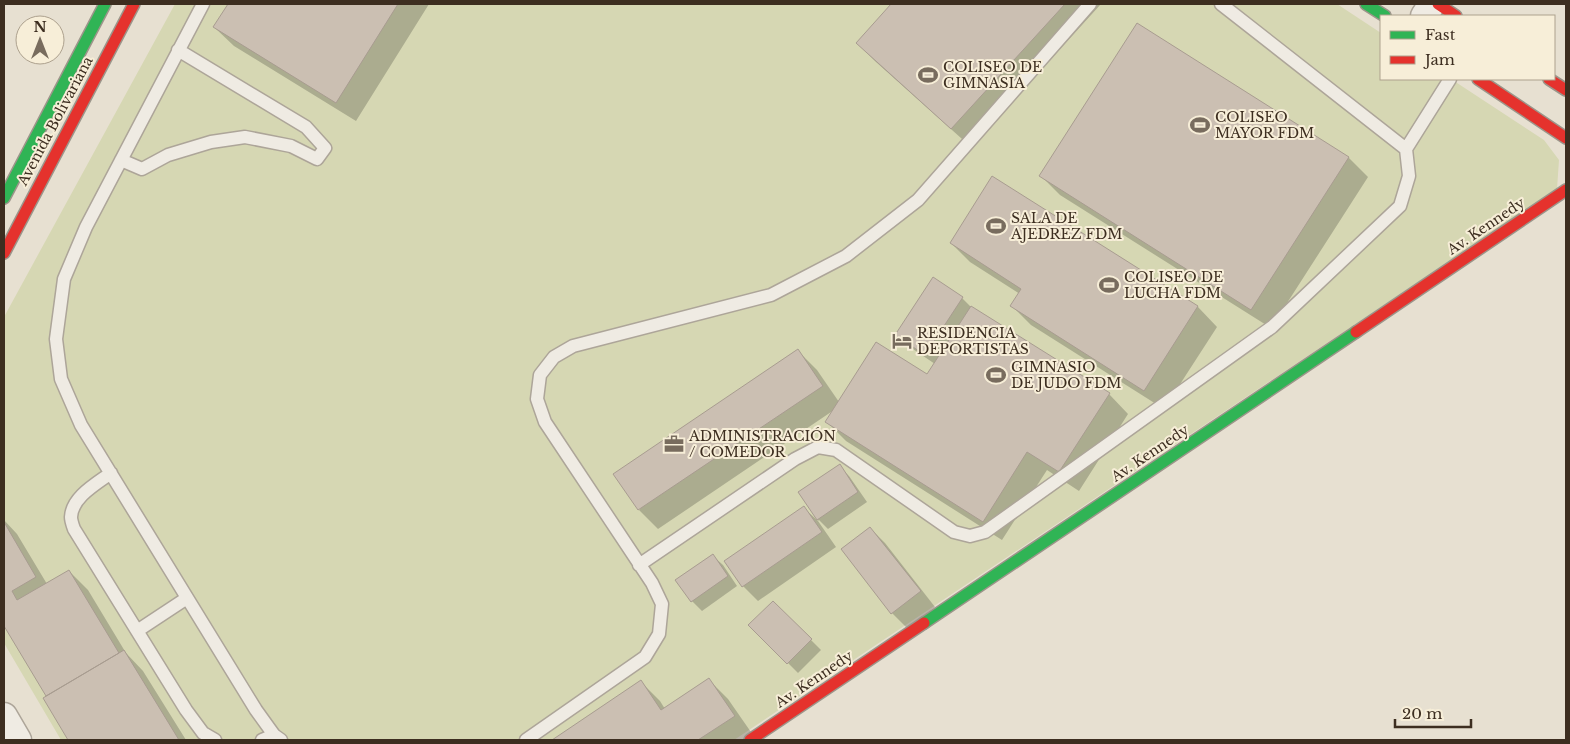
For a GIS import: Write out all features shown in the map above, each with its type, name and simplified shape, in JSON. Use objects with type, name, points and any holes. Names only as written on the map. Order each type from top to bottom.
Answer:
[{"type":"street","name":"Avenida Bolivariana","points":[[4,198],[105,4]]},
{"type":"street","name":"Avenida Bolivariana","points":[[4,253],[134,4]]},
{"type":"street","points":[[1366,4],[1383,15]]},
{"type":"street","points":[[1425,15],[1432,4]]},
{"type":"street","points":[[1438,4],[1454,15]]},
{"type":"street","points":[[1479,80],[1566,138]]},
{"type":"street","points":[[1551,80],[1566,90]]},
{"type":"street","name":"Av. Kennedy","points":[[750,740],[1566,190]]},
{"type":"street","points":[[4,716],[18,740]]},
{"type":"lane","points":[[202,4],[86,227],[64,279],[56,339],[61,379],[81,424],[256,710],[277,738],[262,740]]},
{"type":"lane","points":[[526,740],[645,657],[659,634],[662,604],[652,583],[545,422],[537,399],[540,375],[554,357],[573,346],[771,295],[846,256],[918,200],[1090,4]]},
{"type":"lane","points":[[1221,4],[1406,149]]},
{"type":"lane","points":[[121,160],[142,169],[168,155],[211,142],[245,137],[291,146],[317,159],[326,148],[306,126],[178,50]]},
{"type":"lane","points":[[639,564],[795,459],[818,447],[836,450],[954,532],[970,536],[986,532],[1272,327],[1400,206],[1409,176],[1406,149],[1449,80]]},
{"type":"lane","points":[[111,473],[75,503],[71,518],[74,529],[186,710],[203,733],[215,740]]},
{"type":"lane","points":[[137,630],[187,598]]},
{"type":"green space","points":[[175,4],[1337,4],[1380,32],[1380,80],[1453,80],[1544,140],[1559,160],[1557,189],[734,740],[61,740],[4,643],[4,317]]},
{"type":"building","points":[[228,4],[398,4],[336,103],[213,27]]},
{"type":"building","points":[[891,4],[1065,4],[951,129],[856,43]]},
{"type":"building","points":[[1137,23],[1349,157],[1251,310],[1039,176]]},
{"type":"building","points":[[992,176],[1198,306],[1144,391],[1010,306],[1021,289],[950,243]]},
{"type":"building","points":[[933,277],[963,297],[925,355],[895,335]]},
{"type":"building","points":[[971,306],[1110,393],[1059,472],[1027,452],[983,522],[825,422],[876,342],[927,374]]},
{"type":"building","points":[[798,349],[823,386],[638,510],[613,474]]},
{"type":"building","points":[[840,464],[858,492],[817,520],[798,492]]},
{"type":"building","points":[[804,506],[822,532],[742,587],[724,561]]},
{"type":"building","points":[[4,522],[36,577],[12,591],[17,600],[69,570],[119,653],[46,696],[4,626]]},
{"type":"building","points":[[870,527],[921,591],[891,614],[841,549]]},
{"type":"building","points":[[713,554],[728,576],[691,602],[675,580]]},
{"type":"building","points":[[773,601],[812,639],[787,664],[748,625]]},
{"type":"building","points":[[124,650],[179,740],[68,740],[43,698]]},
{"type":"building","points":[[709,678],[735,716],[698,740],[552,740],[641,680],[661,710]]},
{"type":"traffic: fast","points":[[4,198],[105,4]]},
{"type":"traffic: fast","points":[[1366,4],[1383,15]]},
{"type":"traffic: fast","points":[[924,623],[1356,332]]},
{"type":"traffic: jam","points":[[4,253],[134,4]]},
{"type":"traffic: jam","points":[[1438,4],[1454,15]]},
{"type":"traffic: jam","points":[[1479,80],[1566,138]]},
{"type":"traffic: jam","points":[[1551,80],[1566,90]]},
{"type":"traffic: jam","points":[[1356,332],[1566,190]]},
{"type":"traffic: jam","points":[[750,740],[924,623]]},
{"type":"place","name":"COLISEO DE GIMNASIA","points":[[928,75]]},
{"type":"place","name":"COLISEO MAYOR FDM","points":[[1200,125]]},
{"type":"place","name":"SALA DE AJEDREZ FDM","points":[[996,226]]},
{"type":"place","name":"COLISEO DE LUCHA FDM","points":[[1109,285]]},
{"type":"place","name":"RESIDENCIA DEPORTISTAS","points":[[902,341]]},
{"type":"place","name":"GIMNASIO DE JUDO FDM","points":[[996,375]]},
{"type":"place","name":"ADMINISTRACIÓN / COMEDOR","points":[[674,444]]}]
